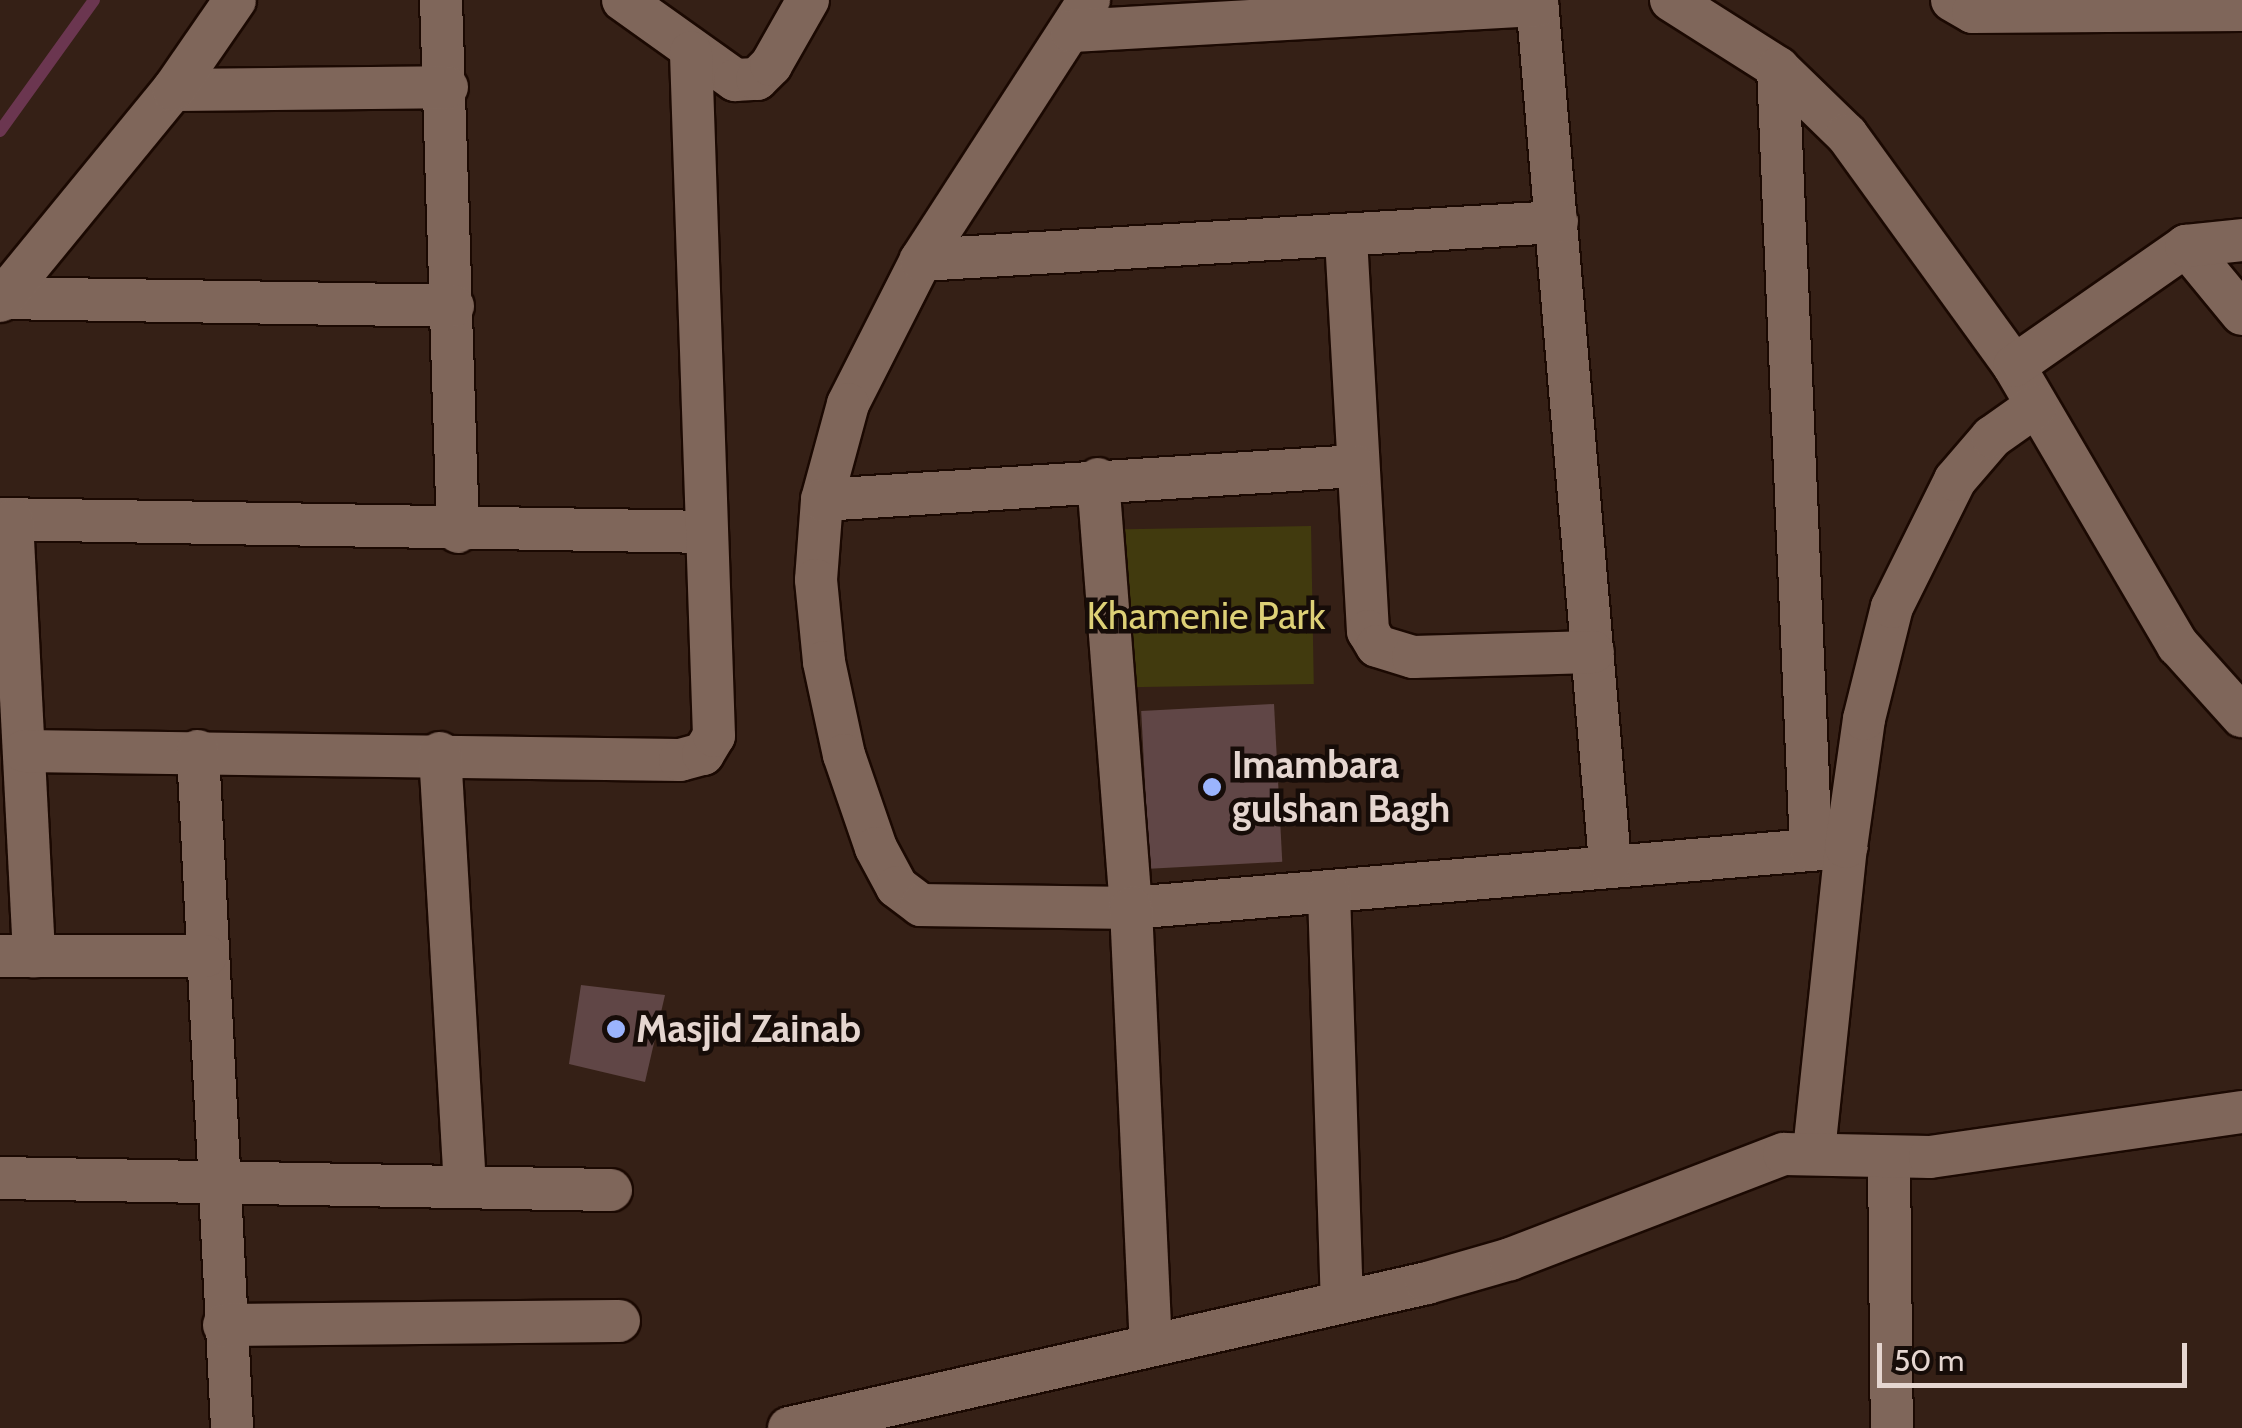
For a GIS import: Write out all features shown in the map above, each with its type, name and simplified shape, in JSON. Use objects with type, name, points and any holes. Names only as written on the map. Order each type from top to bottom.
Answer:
[{"type":"street","points":[[1,299],[173,90],[235,0]]},
{"type":"street","points":[[441,0],[447,87],[458,532]]},
{"type":"street","points":[[623,0],[735,80],[757,79],[808,0]]},
{"type":"street","points":[[1672,0],[1778,68],[1847,135],[2014,366],[2178,645],[2242,716]]},
{"type":"street","points":[[1952,0],[1973,12],[2166,5],[2242,10]]},
{"type":"street","points":[[1610,863],[1537,3],[1080,15],[921,260],[848,404],[822,500],[816,580],[824,662],[844,755],[897,887],[921,905],[1131,908],[1329,893],[1610,863],[1828,848]]},
{"type":"street","points":[[24,751],[440,753],[680,760],[703,754],[714,736],[691,52]]},
{"type":"street","points":[[1778,68],[1828,848],[1814,1150]]},
{"type":"street","points":[[173,90],[447,87]]},
{"type":"street","points":[[921,260],[1346,238],[1557,222]]},
{"type":"street","points":[[1346,238],[1368,631],[1377,646],[1412,657],[1593,652]]},
{"type":"street","points":[[2014,366],[2186,246],[2242,240]]},
{"type":"street","points":[[2186,246],[2242,314]]},
{"type":"street","points":[[1,299],[453,306]]},
{"type":"street","points":[[1828,848],[1892,607],[1955,480],[1992,437],[2036,406]]},
{"type":"street","points":[[822,500],[1356,466]]},
{"type":"street","points":[[1098,480],[1131,908],[1151,1345]]},
{"type":"street","points":[[206,956],[17,956],[24,751],[6,520],[458,532],[706,532]]},
{"type":"street","points":[[198,752],[216,1182],[232,1428]]},
{"type":"street","points":[[440,753],[464,1186]]},
{"type":"street","points":[[1329,893],[1342,1301]]},
{"type":"street","points":[[789,1428],[1510,1259],[1755,1161],[1814,1150],[1889,1159],[2242,1112]]},
{"type":"street","points":[[1889,1159],[1892,1428]]},
{"type":"street","points":[[0,1178],[611,1190]]},
{"type":"street","points":[[224,1325],[619,1320]]},
{"type":"green space","name":"Khamenie Park","points":[[1311,526],[1314,684],[1115,687],[1112,529]]},
{"type":"building","name":"Imambara gulshan Bagh","points":[[1274,704],[1282,862],[1149,869],[1141,711]]},
{"type":"building","name":"Masjid Zainab","points":[[581,985],[665,995],[645,1082],[569,1064]]},
{"type":"waterway","points":[[0,131],[94,0]]},
{"type":"place","name":"Imambara gulshan Bagh","points":[[1212,787]]},
{"type":"place","name":"Masjid Zainab","points":[[616,1029]]}]
